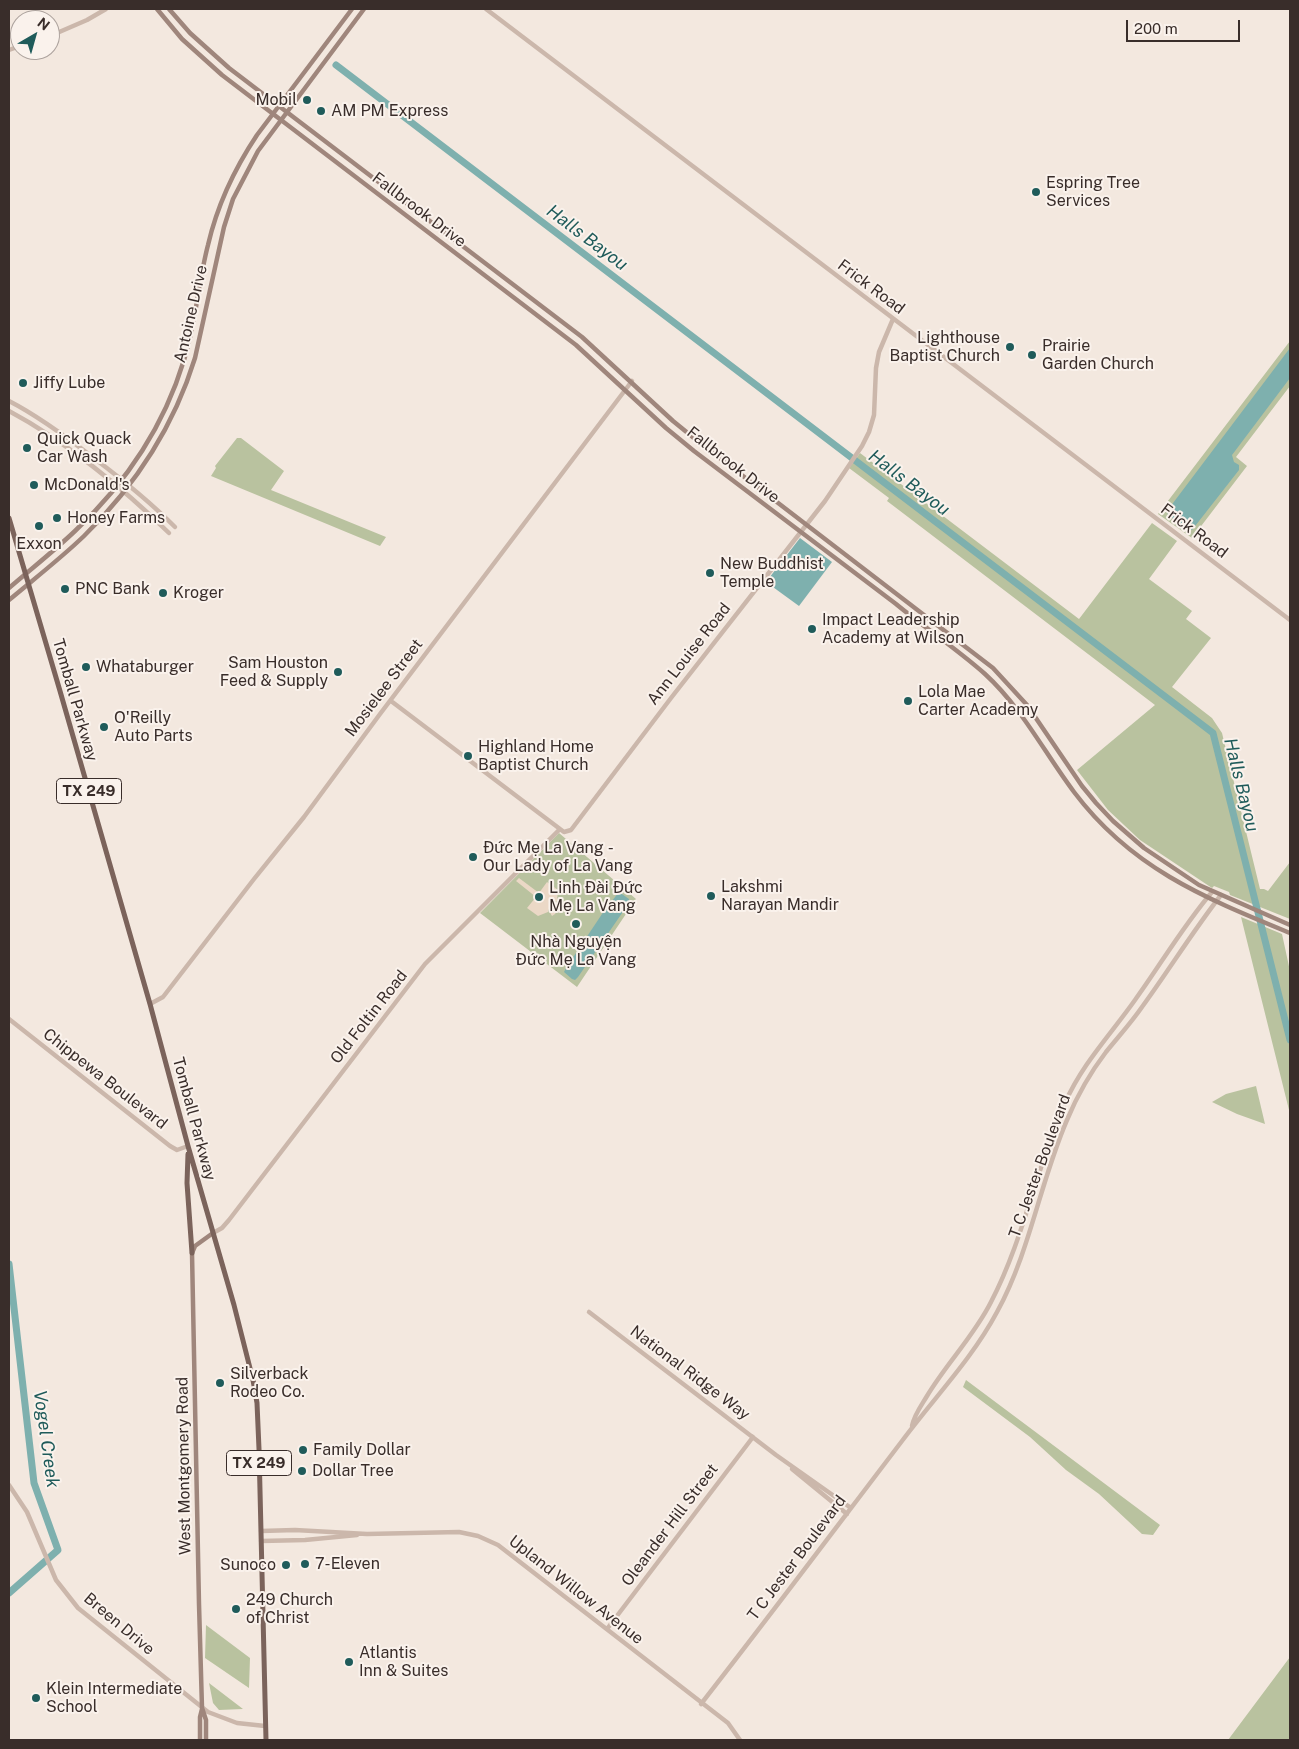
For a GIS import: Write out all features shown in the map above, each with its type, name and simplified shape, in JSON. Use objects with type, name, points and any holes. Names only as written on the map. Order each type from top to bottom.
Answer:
[{"type":"main road","name":"Fallbrook Drive","points":[[157,9],[182,40],[222,75],[576,345],[666,428],[694,451],[986,675],[1019,711],[1074,792],[1106,828],[1152,867],[1207,897],[1290,933]]},
{"type":"main road","name":"Fallbrook Drive","points":[[169,9],[209,51],[582,337],[700,443],[993,668],[1027,705],[1082,786],[1113,821],[1158,858],[1212,892],[1290,925]]},
{"type":"main road","name":"Antoine Drive","points":[[9,588],[77,530],[116,486],[150,439],[171,397],[185,359],[208,245],[224,194],[247,150],[352,9]]},
{"type":"main road","name":"Antoine Drive","points":[[9,600],[84,536],[129,485],[151,455],[180,401],[195,358],[224,227],[233,199],[258,151],[364,9]]},
{"type":"main road","points":[[359,179],[365,172]]},
{"type":"main road","points":[[200,288],[209,290]]},
{"type":"main road","points":[[171,397],[180,401]]},
{"type":"main road","name":"Tomball Parkway","points":[[9,518],[150,1004],[244,1344],[256,1403],[266,1740]]},
{"type":"main road","points":[[77,530],[84,536]]},
{"type":"main road","points":[[925,627],[931,620]]},
{"type":"main road","points":[[986,675],[993,668]]},
{"type":"main road","points":[[188,1147],[187,1183],[192,1253]]},
{"type":"main road","points":[[192,1253],[195,1246],[213,1233]]},
{"type":"main road","name":"West Montgomery Road","points":[[192,1253],[198,1604],[202,1708],[200,1740]]},
{"type":"main road","name":"West Montgomery Road","points":[[202,1708],[206,1720],[206,1740]]},
{"type":"street","points":[[60,32],[106,9]]},
{"type":"street","name":"Frick Road","points":[[486,9],[1290,620]]},
{"type":"street","name":"Ann Louise Road","points":[[560,829],[564,832],[571,830],[825,500],[860,449],[872,420],[877,362],[893,318]]},
{"type":"street","name":"Mosielee Street","points":[[150,1004],[163,997],[304,817],[632,381]]},
{"type":"street","points":[[9,401],[61,432],[129,485],[175,527]]},
{"type":"street","points":[[9,411],[57,440],[116,486],[168,533]]},
{"type":"street","points":[[57,440],[61,432]]},
{"type":"street","points":[[391,701],[560,829]]},
{"type":"street","name":"Old Foltin Road","points":[[213,1233],[226,1223],[425,964],[560,829]]},
{"type":"street","name":"T C Jester Boulevard","points":[[912,1427],[913,1418],[934,1384],[991,1303],[1011,1259],[1044,1156],[1061,1111],[1075,1083],[1098,1047],[1132,1005],[1212,892]]},
{"type":"street","name":"T C Jester Boulevard","points":[[701,1704],[912,1427],[975,1348],[997,1312],[1019,1262],[1066,1121],[1083,1088],[1102,1058],[1140,1010],[1221,896]]},
{"type":"street","name":"Chippewa Boulevard","points":[[9,1019],[170,1146],[178,1150],[188,1147]]},
{"type":"street","name":"National Ridge Way","points":[[589,1312],[776,1454],[851,1508]]},
{"type":"street","name":"Oleander Hill Street","points":[[607,1629],[753,1436]]},
{"type":"street","name":"National Ridge Way","points":[[776,1454],[847,1514]]},
{"type":"street","name":"Breen Drive","points":[[9,1485],[27,1512],[44,1555],[61,1588],[78,1608],[202,1708],[234,1722],[265,1726]]},
{"type":"street","name":"Upland Willow Avenue","points":[[261,1531],[318,1531],[367,1534]]},
{"type":"street","points":[[318,1531],[318,1539]]},
{"type":"street","name":"Upland Willow Avenue","points":[[261,1540],[318,1539],[367,1534],[459,1532],[478,1536],[498,1545],[728,1723],[740,1740]]},
{"type":"green space","points":[[1290,341],[1290,386],[1236,457],[1247,466],[1192,538],[1158,514]]},
{"type":"green space","points":[[237,438],[241,438],[284,471],[271,490],[386,537],[380,546],[211,476],[216,468],[215,466]]},
{"type":"green space","points":[[860,453],[1079,619],[1152,523],[1177,541],[1149,579],[1192,611],[1186,619],[1211,638],[1172,687],[1212,718],[1222,733],[1260,889],[1268,891],[1290,862],[1290,919],[1230,895],[1229,892],[1214,886],[1212,888],[1140,840],[1108,810],[1077,770],[1155,705],[887,501],[889,498],[849,468]]},
{"type":"green space","points":[[559,833],[636,899],[577,987],[480,913]]},
{"type":"green space","points":[[1241,917],[1282,934],[1290,971],[1290,1114]]},
{"type":"green space","points":[[1256,1086],[1265,1124],[1212,1102],[1226,1094]]},
{"type":"green space","points":[[966,1380],[1160,1525],[1153,1535],[1142,1534],[1099,1494],[1066,1470],[1030,1437],[963,1387]]},
{"type":"green space","points":[[206,1625],[250,1658],[249,1688],[205,1658]]},
{"type":"green space","points":[[1290,1657],[1290,1740],[1228,1740]]},
{"type":"green space","points":[[209,1683],[243,1709],[219,1710],[213,1703]]},
{"type":"shaded area","points":[[519,878],[539,893],[547,882],[558,890],[557,901],[554,902],[562,904],[555,914],[552,916],[548,909],[548,912],[538,916],[527,908],[536,897],[516,881]]},
{"type":"water","points":[[1290,348],[1290,378],[1232,455],[1234,462],[1239,465],[1239,470],[1192,530],[1189,530],[1168,515],[1167,511]]},
{"type":"water","points":[[800,538],[832,562],[799,606],[766,582]]},
{"type":"water","points":[[619,892],[629,899],[629,903],[578,977],[575,980],[572,979],[564,972],[566,968]]},
{"type":"waterway","name":"Halls Bayou","points":[[336,65],[1213,733],[1290,1040]]},
{"type":"waterway","name":"Vogel Creek","points":[[9,1264],[34,1483],[58,1550],[9,1593]]},
{"type":"place","name":"Mobil","points":[[307,100]]},
{"type":"place","name":"AM PM Express","points":[[321,111]]},
{"type":"place","name":"Espring Tree Services","points":[[1036,192]]},
{"type":"place","name":"Lighthouse Baptist Church","points":[[1010,347]]},
{"type":"place","name":"Prairie Garden Church","points":[[1032,355]]},
{"type":"place","name":"Jiffy Lube","points":[[23,383]]},
{"type":"place","name":"Quick Quack Car Wash","points":[[27,448]]},
{"type":"place","name":"McDonald's","points":[[34,485]]},
{"type":"place","name":"Honey Farms","points":[[57,518]]},
{"type":"place","name":"Exxon","points":[[39,526]]},
{"type":"place","name":"New Buddhist Temple","points":[[710,573]]},
{"type":"place","name":"PNC Bank","points":[[65,589]]},
{"type":"place","name":"Kroger","points":[[163,593]]},
{"type":"place","name":"Impact Leadership Academy at Wilson","points":[[812,629]]},
{"type":"place","name":"Whataburger","points":[[86,667]]},
{"type":"place","name":"Sam Houston Feed & Supply","points":[[338,672]]},
{"type":"place","name":"Lola Mae Carter Academy","points":[[908,701]]},
{"type":"place","name":"O'Reilly Auto Parts","points":[[104,727]]},
{"type":"place","name":"Highland Home Baptist Church","points":[[468,756]]},
{"type":"place","name":"Đức Mẹ La Vang - Our Lady of La Vang","points":[[473,857]]},
{"type":"place","name":"Lakshmi Narayan Mandir","points":[[711,896]]},
{"type":"place","name":"Linh Đài Đức Mẹ La Vang","points":[[539,897]]},
{"type":"place","name":"Nhà Nguyện Đức Mẹ La Vang","points":[[576,924]]},
{"type":"place","name":"Silverback Rodeo Co.","points":[[220,1383]]},
{"type":"place","name":"Family Dollar","points":[[303,1450]]},
{"type":"place","name":"Dollar Tree","points":[[302,1471]]},
{"type":"place","name":"7-Eleven","points":[[305,1564]]},
{"type":"place","name":"Sunoco","points":[[286,1565]]},
{"type":"place","name":"249 Church of Christ","points":[[236,1609]]},
{"type":"place","name":"Atlantis Inn & Suites","points":[[349,1662]]},
{"type":"place","name":"Klein Intermediate School","points":[[36,1698]]}]
